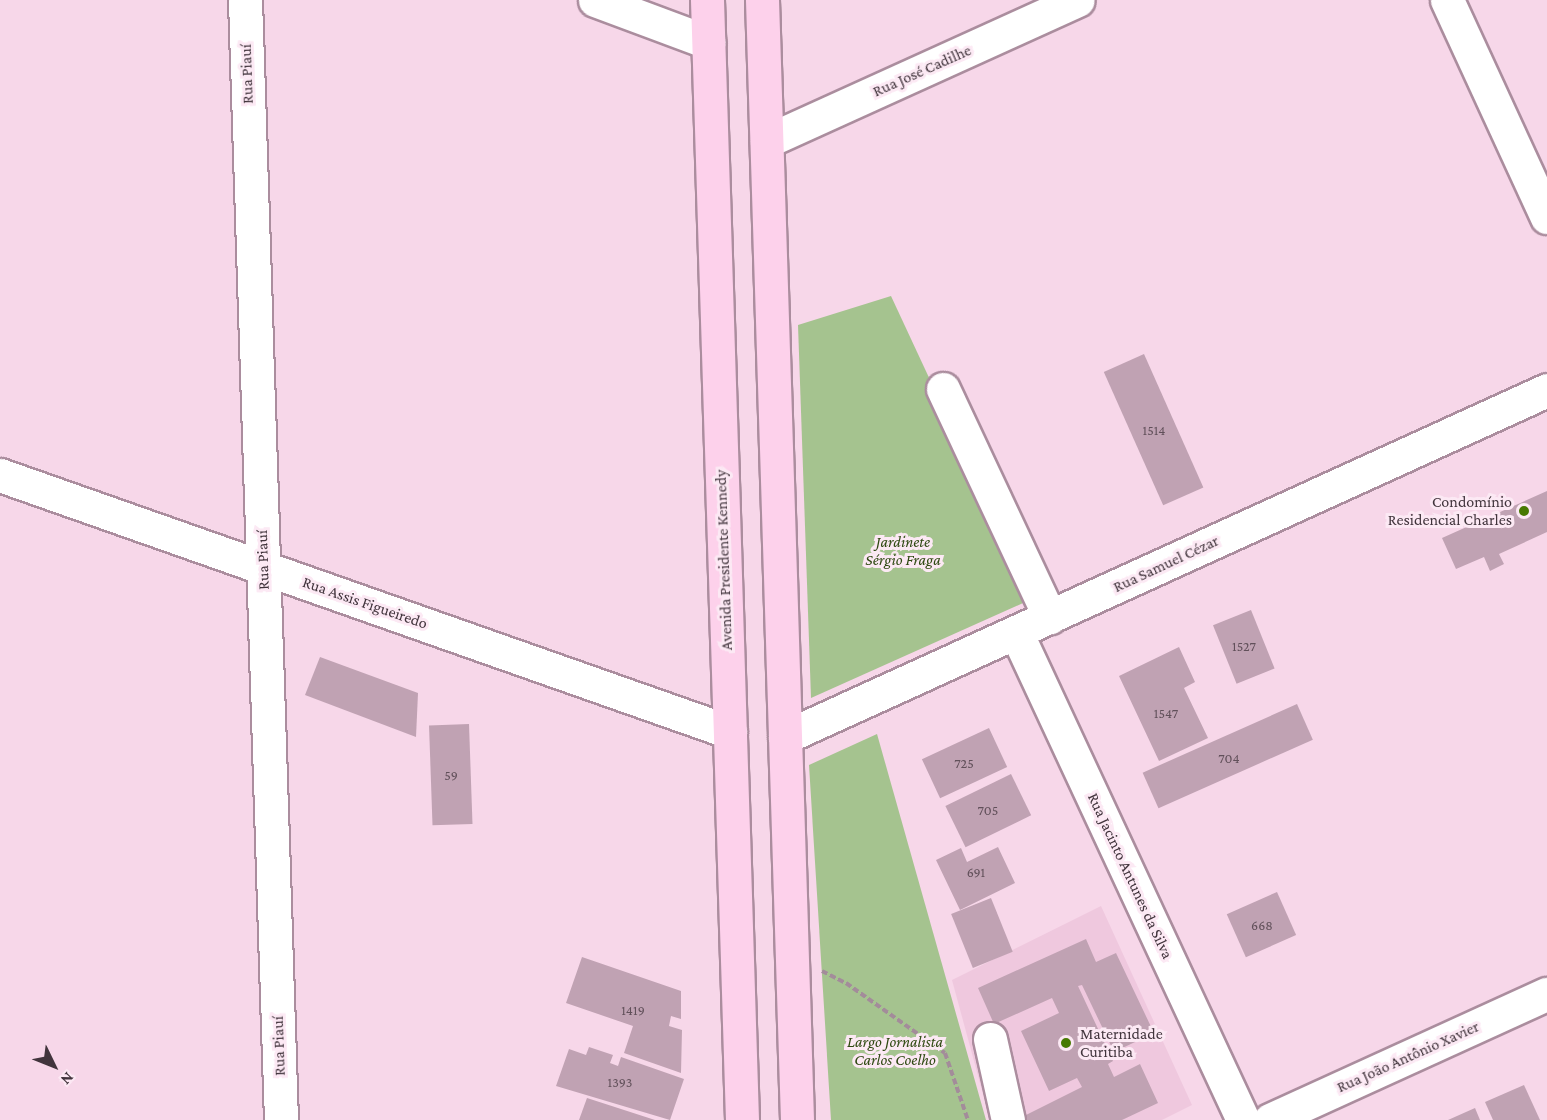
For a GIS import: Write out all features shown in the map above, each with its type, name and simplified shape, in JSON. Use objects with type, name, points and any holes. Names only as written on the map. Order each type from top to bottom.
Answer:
[{"type":"main road","name":"Avenida Presidente Kennedy","points":[[706,0],[742,1120]]},
{"type":"main road","points":[[762,0],[797,1120]]},
{"type":"street","name":"Rua Piauí","points":[[245,0],[281,1120]]},
{"type":"street","points":[[595,0],[708,42]]},
{"type":"street","name":"Rua José Cadilhe","points":[[767,141],[1078,0]]},
{"type":"street","points":[[1448,0],[1547,217]]},
{"type":"street","points":[[943,389],[1050,616]]},
{"type":"street","name":"Rua Samuel Cézar","points":[[785,737],[1547,390]]},
{"type":"street","name":"Rua Assis Figueiredo","points":[[0,475],[730,732]]},
{"type":"street","name":"Rua Jacinto Antunes da Silva","points":[[1016,632],[1243,1120]]},
{"type":"street","name":"Rua João Antônio Xavier","points":[[1270,1120],[1547,994]]},
{"type":"street","points":[[990,1039],[1008,1120]]},
{"type":"path","points":[[792,956],[846,983],[945,1053],[968,1120]]},
{"type":"shaded area","name":"Maternidade Curitiba","points":[[1101,906],[1192,1105],[1162,1120],[990,1120],[952,980]]},
{"type":"green space","name":"Jardinete Sérgio Fraga","points":[[891,296],[1032,599],[811,698],[798,325]]},
{"type":"green space","name":"Largo Jornalista Carlos Coelho","points":[[877,734],[986,1120],[831,1120],[809,765]]},
{"type":"building","points":[[1144,354],[1203,487],[1163,505],[1104,372]]},
{"type":"building","name":"Condomínio Residencial Charles","points":[[1547,491],[1547,532],[1499,554],[1504,564],[1490,571],[1484,557],[1456,569],[1442,538]]},
{"type":"building","points":[[1251,610],[1275,668],[1237,684],[1213,625]]},
{"type":"building","points":[[1179,647],[1195,682],[1184,688],[1208,738],[1159,761],[1119,676]]},
{"type":"building","points":[[320,657],[418,693],[416,737],[305,695]]},
{"type":"building","points":[[1297,704],[1313,740],[1158,808],[1143,773]]},
{"type":"building","points":[[469,724],[472,824],[433,825],[429,725]]},
{"type":"building","points":[[989,728],[1007,767],[940,798],[922,759]]},
{"type":"building","points":[[1011,774],[1031,815],[966,847],[945,806]]},
{"type":"building","points":[[998,847],[1015,883],[960,910],[936,860],[961,848],[967,862]]},
{"type":"building","points":[[1277,892],[1296,935],[1246,957],[1227,914]]},
{"type":"building","points":[[991,898],[1013,952],[973,968],[951,914]]},
{"type":"building","points":[[1086,939],[1096,962],[1116,953],[1154,1033],[1114,1052],[1082,985],[1078,986],[1113,1061],[1108,1064],[1114,1077],[1140,1064],[1158,1103],[1122,1120],[1016,1120],[1082,1087],[1077,1078],[1049,1091],[1021,1031],[1059,1013],[1052,998],[994,1024],[978,988]]},
{"type":"building","points":[[582,957],[681,991],[681,1019],[671,1016],[669,1026],[682,1030],[681,1073],[624,1053],[633,1026],[566,1003]]},
{"type":"building","points":[[589,1047],[613,1055],[610,1063],[618,1066],[621,1057],[684,1079],[670,1120],[556,1086],[569,1049],[586,1055]]},
{"type":"building","points":[[1524,1085],[1540,1120],[1493,1120],[1485,1102]]},
{"type":"building","points":[[587,1098],[655,1120],[579,1120]]},
{"type":"building","points":[[1475,1108],[1480,1120],[1448,1120]]},
{"type":"place","name":"Condomínio Residencial Charles","points":[[1524,511]]},
{"type":"place","name":"Maternidade Curitiba","points":[[1066,1043]]}]
